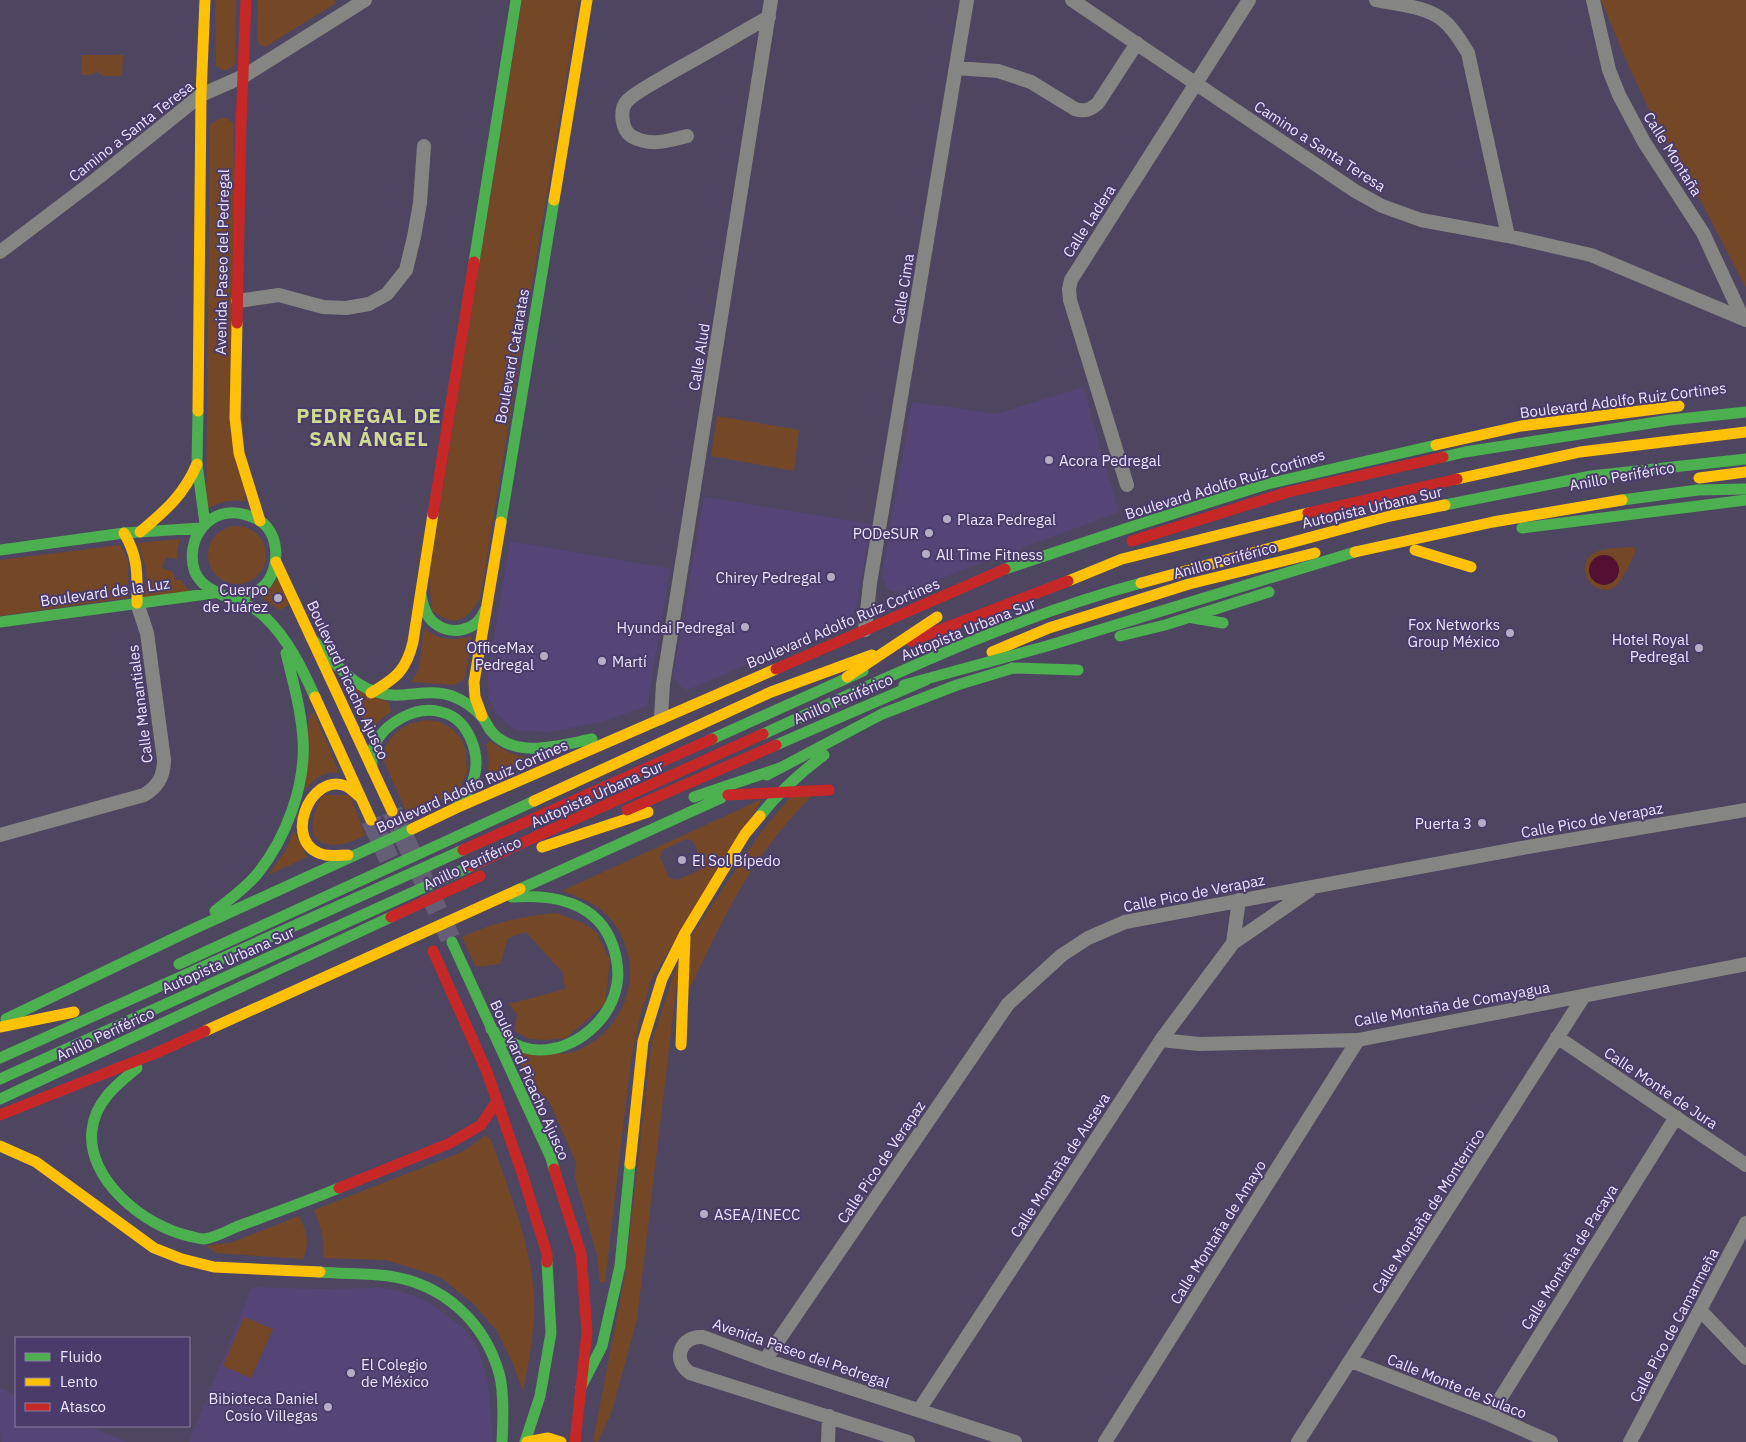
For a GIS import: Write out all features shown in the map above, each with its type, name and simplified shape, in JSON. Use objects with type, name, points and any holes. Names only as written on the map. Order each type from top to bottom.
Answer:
[{"type":"main road","name":"Avenida Paseo del Pedregal","points":[[203,526],[197,464],[201,95],[205,0]]},
{"type":"main road","name":"Avenida Paseo del Pedregal","points":[[246,0],[241,124],[236,418],[242,465],[260,521]]},
{"type":"main road","points":[[371,693],[396,679],[404,670],[409,660],[516,0]]},
{"type":"main road","name":"Boulevard Cataratas","points":[[482,716],[475,697],[474,682],[587,0]]},
{"type":"main road","name":"Boulevard Adolfo Ruiz Cortines","points":[[0,1022],[187,932],[456,808],[660,718],[1016,566],[1267,484],[1352,463],[1522,426],[1693,405]]},
{"type":"main road","points":[[1121,545],[1288,492],[1465,452],[1670,420],[1746,412]]},
{"type":"main road","name":"Anillo Periférico","points":[[164,970],[771,692],[1022,600],[1122,559],[1350,502],[1580,452],[1746,432]]},
{"type":"main road","name":"Autopista Urbana Sur","points":[[0,1058],[844,679],[973,624],[1121,572],[1230,542],[1403,499],[1597,460],[1657,454]]},
{"type":"main road","name":"Autopista Urbana Sur","points":[[0,1079],[834,704],[916,665],[1004,629],[1111,591],[1390,516],[1591,476],[1746,459]]},
{"type":"main road","points":[[140,532],[182,494],[191,480],[197,464]]},
{"type":"main road","name":"Anillo Periférico","points":[[661,808],[537,849],[1050,628],[1161,592],[1280,561],[1452,521],[1712,475],[1746,472]]},
{"type":"main road","points":[[1364,561],[1505,530],[1712,475]]},
{"type":"main road","points":[[834,704],[1046,646],[1348,554],[1493,522],[1595,503],[1698,490],[1746,489]]},
{"type":"main road","points":[[1505,530],[1746,500]]},
{"type":"main road","points":[[234,598],[248,596],[262,588],[271,577],[277,551],[274,540],[260,521],[239,513],[228,513],[217,516],[203,526],[194,539],[192,564],[196,576],[204,586],[214,593],[234,598],[256,609],[281,634],[303,670],[371,820]]},
{"type":"main road","points":[[0,550],[124,533],[203,526]]},
{"type":"main road","points":[[124,533],[137,559],[139,581],[137,603]]},
{"type":"main road","points":[[1415,550],[1471,567]]},
{"type":"main road","name":"Boulevard Picacho Ajusco","points":[[276,562],[392,810]]},
{"type":"main road","points":[[0,1115],[156,1053],[728,795],[882,714],[957,685],[1073,648],[1165,625],[1281,588]]},
{"type":"main road","name":"Boulevard de la Luz","points":[[0,622],[214,593]]},
{"type":"main road","points":[[420,593],[428,615],[432,620],[436,624],[453,630],[470,628],[482,618],[487,603]]},
{"type":"main road","points":[[844,679],[946,613]]},
{"type":"main road","points":[[1188,617],[1223,623]]},
{"type":"main road","points":[[187,932],[234,896],[257,874],[274,851],[286,824],[299,781],[303,741],[291,674],[281,634]]},
{"type":"main road","points":[[311,638],[348,677],[371,693],[388,695],[410,693],[446,694],[461,700],[482,716],[493,733],[516,745],[533,748],[562,746],[628,732]]},
{"type":"main road","points":[[1012,668],[1078,670]]},
{"type":"main road","points":[[372,769],[373,749],[380,736],[393,724],[414,713],[427,710],[440,711],[453,716],[468,734],[477,758],[473,784],[456,808]]},
{"type":"main road","points":[[581,1387],[602,1346],[620,1266],[643,1041],[662,979],[685,933],[745,834],[758,818],[781,792],[817,760],[882,714]]},
{"type":"main road","points":[[679,802],[780,768]]},
{"type":"main road","points":[[361,798],[343,785],[337,784],[324,787],[316,792],[310,798],[303,816],[302,835],[309,848],[324,856],[346,856],[367,850]]},
{"type":"main road","points":[[728,795],[829,790]]},
{"type":"main road","name":"Anillo Periférico","points":[[0,1099],[488,872]]},
{"type":"main road","points":[[490,1028],[501,1037],[527,1048],[550,1049],[572,1043],[591,1031],[604,1015],[614,996],[618,976],[616,957],[609,937],[600,923],[586,909],[576,904],[544,897],[528,896],[497,900]]},
{"type":"main road","points":[[681,1045],[685,933]]},
{"type":"main road","name":"Boulevard Picacho Ajusco","points":[[452,942],[551,1158],[581,1254],[587,1332],[575,1442]]},
{"type":"main road","points":[[433,950],[487,1072],[522,1173],[547,1254],[551,1333],[540,1396],[526,1442]]},
{"type":"main road","points":[[0,1027],[79,1010],[25,1034]]},
{"type":"main road","points":[[156,1053],[106,1096],[96,1113],[91,1140],[100,1169],[110,1186],[126,1203],[167,1230],[189,1237],[205,1239],[448,1144],[482,1125],[497,1101]]},
{"type":"main road","points":[[0,1115],[88,1058]]},
{"type":"main road","points":[[0,1146],[36,1162],[154,1248],[182,1259],[214,1267],[389,1276],[426,1286],[448,1298],[465,1314],[487,1342],[500,1375],[504,1421],[502,1442]]},
{"type":"main road","points":[[526,1442],[552,1438],[561,1442]]},
{"type":"street","name":"Camino a Santa Teresa","points":[[0,252],[99,177],[201,95],[244,76],[365,0]]},
{"type":"street","name":"Calle Alud","points":[[660,718],[663,684],[772,0]]},
{"type":"street","name":"Calle Cima","points":[[865,630],[870,582],[967,0]]},
{"type":"street","name":"Camino a Santa Teresa","points":[[1072,0],[1355,191],[1382,206],[1421,220],[1591,254],[1745,319]]},
{"type":"street","name":"Calle Ladera","points":[[1127,485],[1070,300],[1069,289],[1074,273],[1249,0]]},
{"type":"street","points":[[1376,0],[1424,10],[1444,20],[1457,35],[1468,53],[1508,236]]},
{"type":"street","name":"Calle Montaña","points":[[1593,0],[1608,70],[1619,95],[1644,142],[1703,233],[1745,319]]},
{"type":"street","points":[[687,136],[664,143],[650,143],[630,135],[624,125],[622,111],[626,102],[654,83],[769,16]]},
{"type":"street","points":[[956,68],[998,71],[1031,82],[1075,109],[1082,111],[1091,110],[1098,103],[1137,43]]},
{"type":"street","points":[[238,301],[279,295],[323,307],[346,308],[369,304],[387,294],[406,270],[420,203],[424,146]]},
{"type":"street","name":"Calle Manantiales","points":[[0,835],[144,795],[150,792],[160,781],[163,774],[164,760],[147,632],[137,603]]},
{"type":"street","name":"Calle Pico de Verapaz","points":[[765,1360],[1008,1004],[1062,955],[1088,938],[1125,922],[1522,848],[1746,810]]},
{"type":"street","name":"Calle Montaña de Auseva","points":[[919,1410],[1161,1040],[1233,943],[1315,887]]},
{"type":"street","name":"Calle Montaña de Auseva","points":[[1233,943],[1239,900]]},
{"type":"street","name":"Calle Montaña de Comayagua","points":[[1161,1040],[1199,1044],[1358,1040],[1746,964]]},
{"type":"street","name":"Calle Montaña de Monterrico","points":[[1298,1442],[1584,996]]},
{"type":"street","name":"Calle Monte de Jura","points":[[1558,1037],[1746,1165]]},
{"type":"street","name":"Calle Montaña de Amayo","points":[[1105,1442],[1358,1040]]},
{"type":"street","name":"Calle Montaña de Pacaya","points":[[1490,1414],[1676,1117]]},
{"type":"street","name":"Calle Pico de Camarmeña","points":[[1630,1442],[1746,1223]]},
{"type":"street","points":[[1700,1310],[1746,1358]]},
{"type":"street","name":"Avenida Paseo del Pedregal","points":[[908,1442],[690,1373],[682,1366],[680,1356],[683,1345],[692,1338],[703,1337],[765,1360],[1015,1442]]},
{"type":"street","name":"Calle Monte de Sulaco","points":[[1351,1361],[1490,1414],[1552,1442]]},
{"type":"street","points":[[828,1442],[829,1416]]},
{"type":"shaded area","points":[[215,0],[236,0],[235,62],[226,70],[218,68],[216,65]]},
{"type":"shaded area","points":[[258,0],[334,0],[336,3],[265,47],[260,45],[257,40]]},
{"type":"shaded area","points":[[522,0],[579,0],[480,598],[465,617],[460,620],[454,620],[440,616],[432,611],[429,576]]},
{"type":"shaded area","points":[[1601,0],[1746,0],[1746,288],[1702,203],[1657,127]]},
{"type":"shaded area","points":[[82,55],[123,55],[122,76],[103,76],[97,71],[91,75],[81,75]]},
{"type":"shaded area","points":[[221,118],[226,118],[233,123],[245,501],[234,500],[206,509],[210,126]]},
{"type":"shaded area","points":[[1083,387],[1119,512],[904,592],[888,589],[882,575],[912,402],[996,414]]},
{"type":"shaded area","points":[[717,416],[799,430],[794,471],[711,456]]},
{"type":"shaded area","points":[[704,497],[871,524],[857,605],[848,621],[687,690],[680,686],[673,676]]},
{"type":"shaded area","points":[[237,526],[253,531],[261,539],[266,555],[261,571],[253,579],[237,584],[221,579],[213,571],[208,555],[213,539],[221,531]]},
{"type":"shaded area","points":[[180,539],[177,559],[166,557],[162,568],[173,572],[175,580],[181,580],[189,591],[143,598],[147,576],[137,543]]},
{"type":"shaded area","points":[[510,541],[670,569],[647,706],[601,722],[547,732],[515,730],[497,714],[489,698],[487,680]]},
{"type":"shaded area","points":[[120,545],[128,561],[128,598],[0,616],[0,560]]},
{"type":"shaded area","points":[[1635,548],[1635,553],[1618,584],[1611,589],[1604,590],[1597,588],[1591,583],[1585,570],[1586,562],[1591,555],[1606,549]]},
{"type":"shaded area","points":[[1604,555],[1615,559],[1619,570],[1615,581],[1604,585],[1593,581],[1589,570],[1593,559]]},
{"type":"shaded area","points":[[278,579],[289,604],[280,610],[261,597]]},
{"type":"shaded area","points":[[424,628],[446,639],[472,636],[465,677],[460,682],[453,685],[411,682],[419,669]]},
{"type":"shaded area","points":[[345,681],[389,703],[391,712],[369,732]]},
{"type":"shaded area","points":[[314,713],[339,773],[334,772],[319,776],[305,791],[309,715]]},
{"type":"shaded area","points":[[427,720],[440,722],[452,729],[461,739],[466,751],[467,773],[458,791],[408,815],[382,757],[389,742],[398,731],[411,724]]},
{"type":"shaded area","points":[[490,741],[509,752],[532,758],[485,781],[488,762],[486,744]]},
{"type":"shaded area","points":[[323,795],[350,795],[365,835],[349,842],[334,845],[317,839],[314,834],[313,821],[316,808]]},
{"type":"shaded area","points":[[792,795],[811,796],[772,841],[742,885],[689,990],[690,938],[759,835]]},
{"type":"shaded area","points":[[762,799],[651,980],[640,1016],[631,1059],[605,1282],[600,1282],[597,1255],[575,1178],[576,1162],[550,1103],[525,1078],[516,1051],[568,1053],[593,1042],[609,1028],[621,1011],[628,992],[630,972],[628,952],[620,932],[606,914],[596,906],[562,891]],"holes":[[[686,839],[693,841],[703,863],[700,870],[677,880],[669,878],[660,857],[663,850]]]},
{"type":"shaded area","points":[[294,831],[307,857],[268,875],[284,853]]},
{"type":"shaded area","points":[[556,913],[583,923],[596,932],[610,960],[605,1004],[566,1038],[529,1039],[515,1031],[517,1014],[509,1004],[565,989],[563,973],[526,932],[508,938],[500,964],[476,967],[462,937],[508,921]]},
{"type":"shaded area","points":[[680,956],[637,1319],[612,1411],[598,1442],[593,1441],[624,1281],[652,1041]]},
{"type":"shaded area","points":[[486,1135],[491,1140],[514,1204],[527,1249],[531,1271],[534,1315],[523,1391],[512,1361],[497,1331],[474,1304],[440,1277],[386,1260],[323,1258],[322,1233],[314,1210],[462,1152]]},
{"type":"shaded area","points":[[299,1216],[307,1237],[303,1259],[217,1253],[206,1246],[233,1242]]},
{"type":"shaded area","name":"El Colegio de México","points":[[252,1287],[376,1288],[397,1290],[427,1301],[463,1328],[475,1343],[488,1383],[493,1442],[189,1442]]},
{"type":"shaded area","points":[[244,1317],[273,1329],[251,1378],[223,1366]]},
{"type":"shaded area","points":[[0,1388],[15,1395],[15,1427],[90,1427],[126,1442],[2,1442],[0,1432]]},
{"type":"tunnel","points":[[392,811],[452,942]]},
{"type":"tunnel","points":[[371,820],[389,859]]},
{"type":"traffic: fast","points":[[474,262],[516,0]]},
{"type":"traffic: fast","points":[[501,522],[554,200]]},
{"type":"traffic: fast","points":[[198,411],[197,464],[205,524]]},
{"type":"traffic: fast","points":[[1443,457],[1670,420],[1746,412]]},
{"type":"traffic: fast","points":[[1005,569],[1267,484],[1436,445]]},
{"type":"traffic: fast","points":[[1445,505],[1591,476],[1746,459]]},
{"type":"traffic: fast","points":[[1622,500],[1698,490],[1746,489]]},
{"type":"traffic: fast","points":[[1522,528],[1746,500]]},
{"type":"traffic: fast","points":[[234,598],[255,592],[265,585],[274,569],[276,550],[274,540],[265,525],[252,517],[232,513],[222,514],[212,519],[204,525],[198,534],[193,548],[193,565],[197,577],[206,586],[254,609],[265,617],[288,644],[315,697]]},
{"type":"traffic: fast","points":[[0,550],[124,533],[201,528]]},
{"type":"traffic: fast","points":[[904,685],[1047,646],[1355,552]]},
{"type":"traffic: fast","points":[[763,734],[996,631],[1092,597],[1141,583]]},
{"type":"traffic: fast","points":[[1120,636],[1165,625],[1269,592]]},
{"type":"traffic: fast","points":[[0,622],[214,593]]},
{"type":"traffic: fast","points":[[421,595],[425,609],[432,621],[446,629],[462,630],[469,627],[476,623],[485,610]]},
{"type":"traffic: fast","points":[[1193,618],[1223,623]]},
{"type":"traffic: fast","points":[[311,638],[350,677],[372,691],[400,695],[433,693],[452,696],[473,708],[483,718],[491,731],[501,740],[513,745],[525,748],[553,747],[592,739]]},
{"type":"traffic: fast","points":[[215,911],[248,884],[268,859],[285,827],[297,792],[303,757],[303,739],[299,706],[286,653]]},
{"type":"traffic: fast","points":[[1012,668],[1078,670]]},
{"type":"traffic: fast","points":[[767,775],[882,714],[957,685],[1010,669]]},
{"type":"traffic: fast","points":[[712,739],[863,671]]},
{"type":"traffic: fast","points":[[776,745],[926,680]]},
{"type":"traffic: fast","points":[[372,769],[374,746],[385,730],[393,723],[421,711],[441,712],[450,716],[459,721],[465,729],[474,747],[476,758],[476,768],[471,785],[457,807]]},
{"type":"traffic: fast","points":[[760,816],[774,799],[824,755]]},
{"type":"traffic: fast","points":[[694,797],[780,768]]},
{"type":"traffic: fast","points":[[520,889],[721,798]]},
{"type":"traffic: fast","points":[[179,964],[534,801]]},
{"type":"traffic: fast","points":[[6,1019],[187,932],[412,829]]},
{"type":"traffic: fast","points":[[0,1058],[463,850]]},
{"type":"traffic: fast","points":[[0,1079],[471,866]]},
{"type":"traffic: fast","points":[[491,1029],[508,1040],[532,1050],[553,1049],[566,1045],[578,1039],[599,1021],[607,1010],[617,984],[616,955],[606,931],[597,919],[585,910],[558,900],[543,897],[512,897]]},
{"type":"traffic: fast","points":[[0,1099],[391,917]]},
{"type":"traffic: fast","points":[[452,942],[551,1158],[554,1169]]},
{"type":"traffic: fast","points":[[137,1068],[114,1088],[97,1111],[92,1130],[93,1149],[99,1166],[109,1183],[138,1212],[155,1223],[189,1236],[202,1239],[208,1238],[339,1188]]},
{"type":"traffic: fast","points":[[581,1387],[602,1346],[620,1266],[630,1164]]},
{"type":"traffic: fast","points":[[525,1442],[540,1396],[551,1333],[547,1262]]},
{"type":"traffic: fast","points":[[320,1272],[380,1275],[409,1280],[444,1296],[459,1308],[483,1337],[499,1373],[503,1417],[502,1442]]},
{"type":"traffic: slow","points":[[198,411],[201,95],[205,0]]},
{"type":"traffic: slow","points":[[554,200],[587,0]]},
{"type":"traffic: slow","points":[[237,323],[235,418],[239,453],[260,521]]},
{"type":"traffic: slow","points":[[1436,445],[1521,426],[1679,406]]},
{"type":"traffic: slow","points":[[1457,479],[1580,452],[1746,432]]},
{"type":"traffic: slow","points":[[140,532],[180,494],[197,464]]},
{"type":"traffic: slow","points":[[1699,478],[1746,472]]},
{"type":"traffic: slow","points":[[1355,552],[1493,522],[1622,500]]},
{"type":"traffic: slow","points":[[1141,583],[1390,516],[1445,505]]},
{"type":"traffic: slow","points":[[1068,581],[1122,559],[1308,513]]},
{"type":"traffic: slow","points":[[371,693],[399,673],[410,652],[433,514]]},
{"type":"traffic: slow","points":[[482,716],[475,697],[474,682],[501,522]]},
{"type":"traffic: slow","points":[[124,533],[135,559],[137,603]]},
{"type":"traffic: slow","points":[[1415,550],[1471,567]]},
{"type":"traffic: slow","points":[[992,652],[1049,628],[1189,584],[1315,553]]},
{"type":"traffic: slow","points":[[276,562],[392,811]]},
{"type":"traffic: slow","points":[[847,677],[937,617]]},
{"type":"traffic: slow","points":[[534,801],[771,692],[872,655]]},
{"type":"traffic: slow","points":[[412,829],[456,808],[776,669]]},
{"type":"traffic: slow","points":[[315,697],[371,820]]},
{"type":"traffic: slow","points":[[348,855],[325,855],[312,849],[304,838],[302,825],[305,811],[321,789],[333,784],[346,786],[361,798]]},
{"type":"traffic: slow","points":[[542,847],[648,812]]},
{"type":"traffic: slow","points":[[630,1164],[643,1041],[662,979],[685,933],[745,834],[760,816]]},
{"type":"traffic: slow","points":[[205,1031],[520,889]]},
{"type":"traffic: slow","points":[[681,1045],[685,937]]},
{"type":"traffic: slow","points":[[0,1027],[74,1012]]},
{"type":"traffic: slow","points":[[0,1146],[36,1162],[154,1248],[182,1259],[214,1267],[320,1272]]},
{"type":"traffic: slow","points":[[527,1442],[548,1438],[561,1442]]},
{"type":"traffic: jam","points":[[237,323],[241,124],[246,0]]},
{"type":"traffic: jam","points":[[433,514],[474,262]]},
{"type":"traffic: jam","points":[[1132,541],[1288,492],[1443,457]]},
{"type":"traffic: jam","points":[[1308,513],[1457,479]]},
{"type":"traffic: jam","points":[[776,669],[1005,569]]},
{"type":"traffic: jam","points":[[911,641],[1068,581]]},
{"type":"traffic: jam","points":[[471,866],[763,734]]},
{"type":"traffic: jam","points":[[463,850],[712,739]]},
{"type":"traffic: jam","points":[[627,810],[776,745]]},
{"type":"traffic: jam","points":[[728,795],[829,790]]},
{"type":"traffic: jam","points":[[391,917],[480,876]]},
{"type":"traffic: jam","points":[[433,951],[487,1072],[522,1173],[547,1254],[547,1262]]},
{"type":"traffic: jam","points":[[0,1115],[156,1053],[205,1031]]},
{"type":"traffic: jam","points":[[339,1188],[448,1144],[481,1125],[497,1101]]},
{"type":"traffic: jam","points":[[554,1169],[581,1254],[587,1332],[575,1442]]},
{"type":"place","name":"Acora Pedregal","points":[[1049,460]]},
{"type":"place","name":"Plaza Pedregal","points":[[947,519]]},
{"type":"place","name":"PODeSUR","points":[[929,533]]},
{"type":"place","name":"All Time Fitness","points":[[926,554]]},
{"type":"place","name":"Chirey Pedregal","points":[[831,577]]},
{"type":"place","name":"Cuerpo de Juárez","points":[[278,598]]},
{"type":"place","name":"Hyundai Pedregal","points":[[745,627]]},
{"type":"place","name":"Fox Networks Group México","points":[[1510,633]]},
{"type":"place","name":"Hotel Royal Pedregal","points":[[1699,648]]},
{"type":"place","name":"OfficeMax Pedregal","points":[[544,656]]},
{"type":"place","name":"Martí","points":[[602,661]]},
{"type":"place","name":"Puerta 3","points":[[1482,823]]},
{"type":"place","name":"El Sol Bípedo","points":[[682,860]]},
{"type":"place","name":"ASEA/INECC","points":[[704,1214]]},
{"type":"place","name":"El Colegio de México","points":[[351,1373]]},
{"type":"place","name":"Bibioteca Daniel Cosío Villegas","points":[[328,1407]]},
{"type":"district","name":"PEDREGAL DE SAN ÁNGEL","points":[[369,426]]}]
